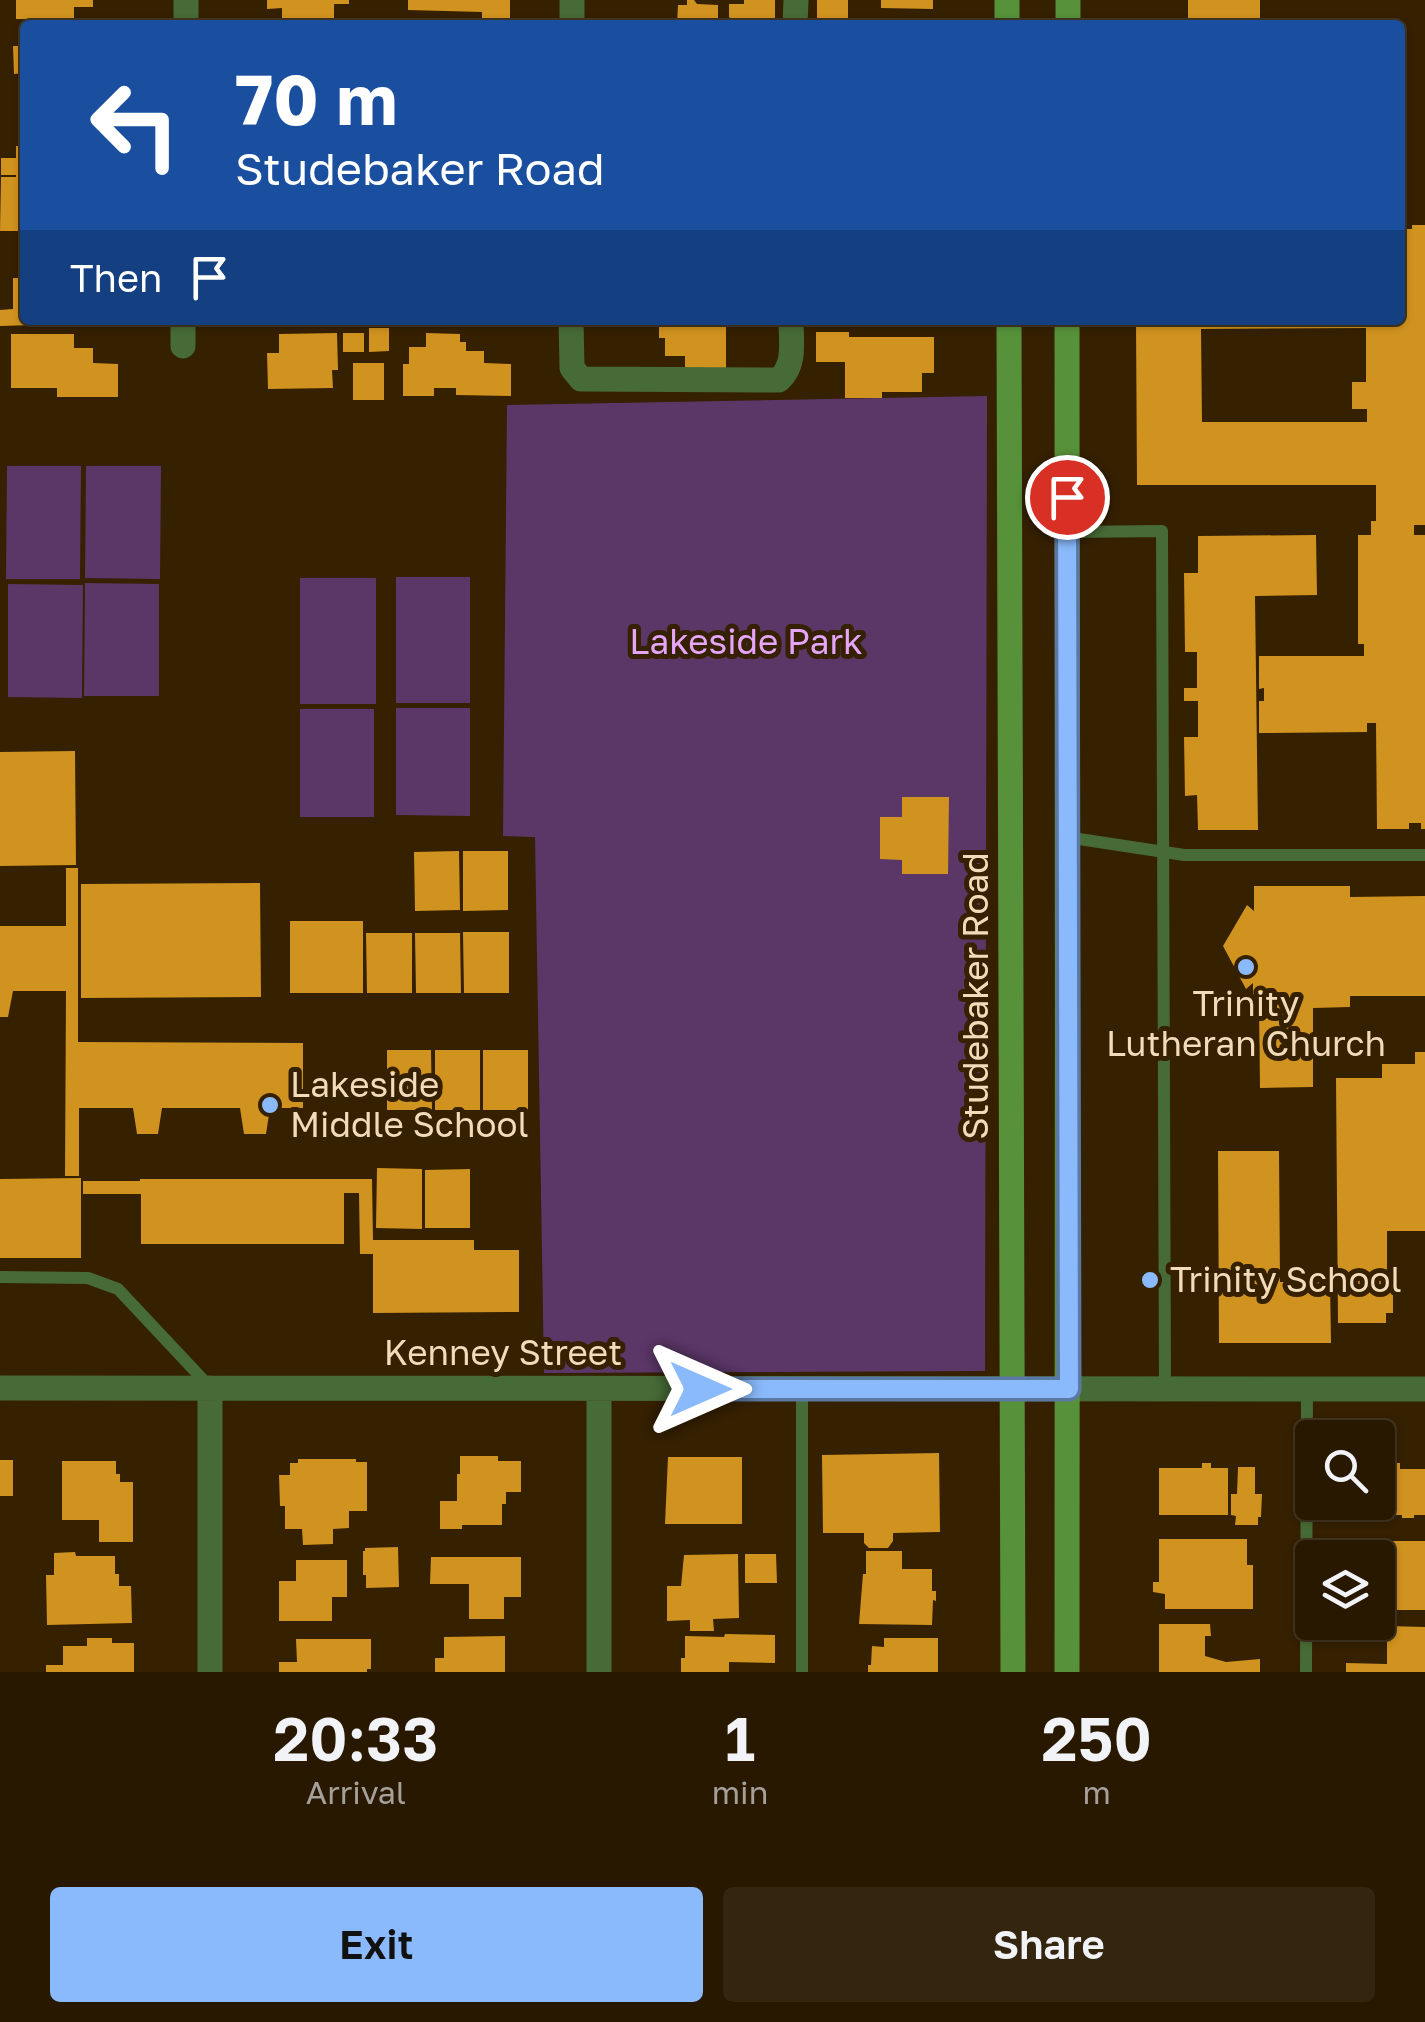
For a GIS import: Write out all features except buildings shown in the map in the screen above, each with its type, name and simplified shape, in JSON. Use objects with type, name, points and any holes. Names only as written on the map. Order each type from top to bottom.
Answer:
[{"type":"main road","name":"Studebaker Road","points":[[1009,325],[1013,1672]]},
{"type":"main road","points":[[1067,325],[1067,1672]]},
{"type":"street","points":[[183,346],[184,325]]},
{"type":"street","points":[[572,325],[572,368],[580,379],[779,380],[791,362],[791,325]]},
{"type":"street","name":"Kenney Street","points":[[0,1388],[1425,1389]]},
{"type":"street","points":[[210,1388],[210,1672]]},
{"type":"street","points":[[599,1389],[599,1672]]},
{"type":"lane","points":[[1067,532],[1162,531],[1164,1389]]},
{"type":"lane","points":[[1066,837],[1184,855],[1425,855]]},
{"type":"lane","points":[[0,1277],[88,1278],[118,1289],[210,1388]]},
{"type":"lane","points":[[802,1389],[802,1672]]},
{"type":"lane","points":[[1306,1672],[1308,1389]]},
{"type":"green space","name":"Lakeside Park","points":[[987,396],[985,1371],[544,1373],[535,837],[503,836],[507,405]]},
{"type":"green space","points":[[7,466],[81,466],[80,579],[6,579]]},
{"type":"green space","points":[[86,466],[161,466],[160,579],[85,578]]},
{"type":"green space","points":[[396,577],[470,577],[470,703],[396,703]]},
{"type":"green space","points":[[300,578],[376,578],[376,704],[300,704]]},
{"type":"green space","points":[[85,583],[159,584],[159,696],[84,696]]},
{"type":"green space","points":[[8,584],[83,585],[82,698],[8,697]]},
{"type":"green space","points":[[396,708],[470,708],[470,816],[396,815]]},
{"type":"green space","points":[[300,709],[374,709],[374,817],[300,817]]},
{"type":"place","name":"Trinity Lutheran Church","points":[[1246,967]]},
{"type":"place","name":"Lakeside Middle School","points":[[270,1105]]},
{"type":"place","name":"Trinity School","points":[[1150,1280]]},
{"type":"route","points":[[700,1389],[1069,1389],[1067,497]]}]
